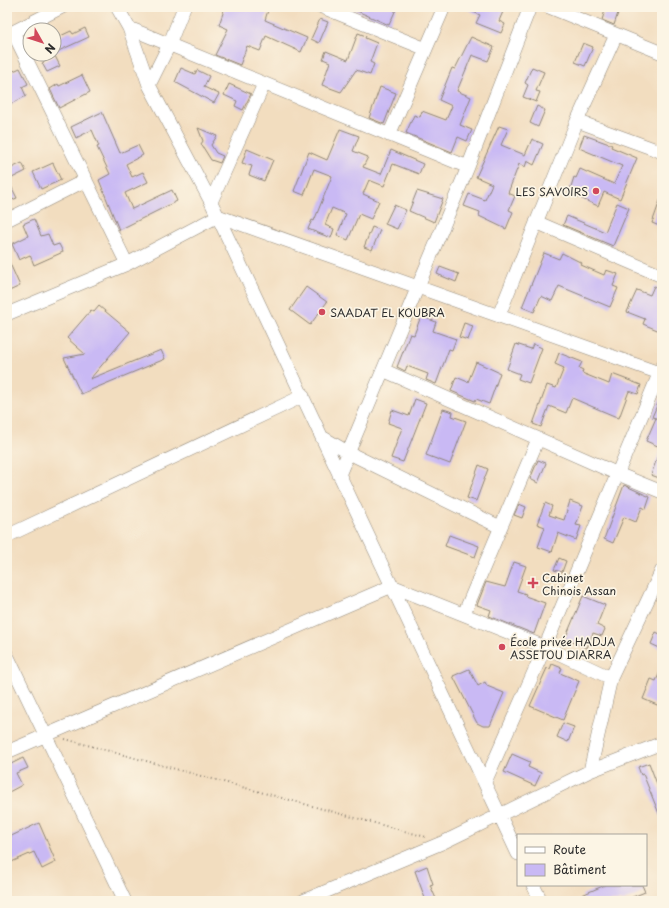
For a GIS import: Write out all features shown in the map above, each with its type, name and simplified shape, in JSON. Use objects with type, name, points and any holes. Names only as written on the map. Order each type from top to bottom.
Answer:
[{"type":"street","points":[[62,7],[10,33],[86,180],[127,264]]},
{"type":"street","points":[[117,7],[129,28],[149,85],[218,216],[517,852]]},
{"type":"street","points":[[149,85],[169,45],[184,7]]},
{"type":"street","points":[[322,7],[426,49]]},
{"type":"street","points":[[389,135],[444,7]]},
{"type":"street","points":[[339,475],[468,167],[530,7]]},
{"type":"street","points":[[548,7],[662,53]]},
{"type":"street","points":[[129,28],[468,167]]},
{"type":"street","points":[[499,315],[577,121],[616,35]]},
{"type":"street","points":[[211,202],[264,84]]},
{"type":"street","points":[[577,121],[662,152]]},
{"type":"street","points":[[7,220],[86,180]]},
{"type":"street","points":[[7,314],[127,264],[218,216],[661,371],[545,647],[485,782]]},
{"type":"street","points":[[536,222],[662,276]]},
{"type":"street","points":[[383,370],[662,492]]},
{"type":"street","points":[[7,536],[303,396]]},
{"type":"street","points":[[322,437],[349,453],[500,527]]},
{"type":"street","points":[[464,614],[538,439]]},
{"type":"street","points":[[590,771],[611,678],[662,570]]},
{"type":"street","points":[[7,752],[392,586],[545,647],[611,678]]},
{"type":"street","points":[[7,655],[125,901]]},
{"type":"street","points":[[303,901],[444,842],[590,771],[662,743]]},
{"type":"street","points":[[534,886],[541,901]]},
{"type":"path","points":[[46,734],[444,842]]},
{"type":"building","points":[[225,7],[269,7],[265,20],[307,38],[301,52],[266,36],[260,51],[247,46],[240,65],[215,55],[228,29],[219,25]]},
{"type":"building","points":[[348,7],[397,7],[389,25]]},
{"type":"building","points":[[462,7],[505,7],[499,21],[505,24],[501,33],[476,23],[480,15]]},
{"type":"building","points":[[606,7],[620,7],[614,25],[602,20]]},
{"type":"building","points":[[320,19],[328,22],[319,43],[311,39]]},
{"type":"building","points":[[85,28],[89,37],[62,49],[62,35],[71,31],[73,34]]},
{"type":"building","points":[[358,33],[377,43],[370,62],[374,64],[370,75],[356,70],[341,92],[322,85],[330,62],[323,59],[326,51],[348,60]]},
{"type":"building","points":[[471,37],[494,47],[488,61],[472,55],[457,91],[471,97],[460,125],[472,130],[467,141],[458,137],[452,152],[406,133],[414,115],[420,117],[422,111],[446,120],[452,106],[439,100],[452,68],[455,69]]},
{"type":"building","points":[[583,43],[593,47],[585,66],[575,62]]},
{"type":"building","points":[[58,62],[60,66],[47,72],[42,63]]},
{"type":"building","points":[[532,67],[544,72],[536,91],[540,92],[536,102],[523,97],[528,85],[525,83]]},
{"type":"building","points":[[20,68],[28,84],[22,87],[26,96],[7,106],[7,74]]},
{"type":"building","points":[[181,68],[195,74],[197,70],[209,76],[204,87],[219,94],[214,103],[175,82]]},
{"type":"building","points":[[82,75],[90,92],[59,108],[50,89],[58,84],[59,86]]},
{"type":"building","points":[[229,84],[251,94],[243,110],[235,106],[237,101],[224,95]]},
{"type":"building","points":[[380,87],[396,93],[384,124],[369,118]]},
{"type":"building","points":[[537,106],[545,110],[538,127],[530,123]]},
{"type":"building","points":[[102,112],[120,153],[138,145],[143,155],[126,164],[132,177],[143,172],[148,182],[125,193],[132,209],[172,190],[177,201],[119,230],[99,180],[110,174],[97,147],[99,146],[92,130],[76,138],[71,127]]},
{"type":"building","points":[[499,126],[508,129],[501,145],[525,155],[532,139],[543,144],[534,165],[527,161],[525,167],[519,164],[508,193],[515,196],[509,210],[513,212],[506,229],[479,216],[480,212],[464,206],[469,194],[485,200],[492,184],[476,177]]},
{"type":"building","points":[[198,128],[217,136],[211,145],[216,153],[223,156],[220,163],[211,160],[201,144],[203,141]]},
{"type":"building","points":[[340,129],[359,136],[353,151],[368,157],[363,167],[381,174],[391,150],[423,164],[419,174],[393,164],[384,186],[369,180],[363,194],[379,201],[371,219],[359,214],[348,240],[337,235],[346,214],[332,208],[325,225],[334,229],[331,238],[308,229],[312,220],[314,221],[332,176],[314,169],[304,195],[294,191],[309,152],[327,160]]},
{"type":"building","points":[[584,135],[612,145],[611,147],[637,158],[620,199],[604,192],[598,206],[569,193],[574,177],[576,178],[580,169],[614,184],[622,166],[579,148]]},
{"type":"building","points":[[247,149],[273,160],[264,181],[249,175],[252,166],[242,163]]},
{"type":"building","points":[[22,163],[26,171],[8,180],[17,198],[7,202],[7,170]]},
{"type":"building","points":[[53,163],[61,180],[41,189],[33,172]]},
{"type":"building","points":[[417,191],[443,199],[434,222],[409,211]]},
{"type":"building","points":[[662,198],[662,227],[652,223]]},
{"type":"building","points":[[617,203],[629,208],[613,246],[563,225],[567,216],[605,232]]},
{"type":"building","points":[[394,205],[406,210],[397,229],[385,224]]},
{"type":"building","points":[[34,219],[41,236],[48,234],[53,246],[59,244],[63,252],[34,265],[30,255],[19,260],[12,244],[28,236],[23,224]]},
{"type":"building","points":[[372,227],[380,230],[372,250],[364,247]]},
{"type":"building","points":[[544,253],[559,259],[562,253],[582,263],[581,265],[604,275],[606,270],[618,274],[613,286],[618,288],[610,307],[559,286],[552,301],[541,296],[534,312],[522,307]]},
{"type":"building","points":[[7,257],[20,286],[7,292]]},
{"type":"building","points":[[440,267],[459,274],[456,282],[437,274]]},
{"type":"building","points":[[654,286],[662,289],[662,332],[643,324],[645,319],[627,312],[637,290],[650,295]]},
{"type":"building","points":[[306,287],[327,302],[310,325],[290,310]]},
{"type":"building","points":[[99,306],[130,332],[90,379],[161,350],[165,359],[81,394],[64,358],[85,354],[67,338],[91,310],[94,312]]},
{"type":"building","points":[[421,316],[436,322],[433,331],[456,339],[452,350],[449,349],[436,384],[426,380],[428,374],[407,366],[405,371],[397,367],[410,334],[414,335]]},
{"type":"building","points":[[464,323],[473,326],[468,340],[459,337]]},
{"type":"building","points":[[516,344],[531,349],[533,344],[542,348],[529,383],[518,379],[520,374],[507,369]]},
{"type":"building","points":[[559,353],[582,362],[579,368],[583,370],[582,373],[609,384],[612,374],[641,385],[638,394],[629,391],[619,418],[572,398],[566,413],[549,406],[541,427],[533,424],[547,385],[556,388],[564,368],[555,364]]},
{"type":"building","points":[[476,362],[500,373],[489,404],[476,399],[475,401],[451,391],[456,377],[468,382]]},
{"type":"building","points":[[662,394],[662,441],[660,447],[646,441],[656,418],[652,417]]},
{"type":"building","points":[[415,399],[426,403],[403,462],[391,458],[402,428],[388,423],[392,410],[409,416]]},
{"type":"building","points":[[443,409],[453,412],[452,416],[466,421],[450,464],[426,455]]},
{"type":"building","points":[[662,447],[662,479],[651,475]]},
{"type":"building","points":[[538,460],[546,463],[538,483],[530,479]]},
{"type":"building","points":[[479,465],[488,469],[476,501],[467,498]]},
{"type":"building","points":[[624,485],[650,497],[646,509],[642,507],[636,522],[624,517],[613,543],[604,539]]},
{"type":"building","points":[[570,501],[583,506],[576,525],[581,526],[576,540],[558,533],[552,552],[538,547],[545,527],[537,524],[545,503],[552,506],[549,515],[564,520]]},
{"type":"building","points":[[519,504],[526,507],[522,518],[514,515]]},
{"type":"building","points":[[449,535],[479,546],[475,557],[445,546]]},
{"type":"building","points":[[559,558],[566,561],[562,572],[554,570]]},
{"type":"building","points":[[514,562],[526,566],[517,591],[526,594],[525,596],[545,603],[534,634],[489,616],[491,610],[477,605],[486,582],[505,587]]},
{"type":"building","points":[[583,596],[605,605],[597,625],[605,629],[602,636],[593,633],[587,648],[565,639]]},
{"type":"building","points":[[656,632],[662,635],[662,649],[651,644]]},
{"type":"building","points":[[552,664],[562,668],[560,673],[579,681],[563,720],[530,706],[547,668],[550,669]]},
{"type":"building","points":[[662,667],[662,707],[643,699],[651,679],[656,681]]},
{"type":"building","points":[[469,669],[478,686],[485,682],[487,686],[504,693],[490,726],[483,726],[477,723],[453,676]]},
{"type":"building","points":[[563,723],[574,727],[568,742],[557,737]]},
{"type":"building","points":[[512,754],[530,762],[528,767],[541,773],[535,786],[504,772]]},
{"type":"building","points":[[23,758],[28,768],[16,773],[22,785],[7,793],[7,760],[9,760],[11,764]]},
{"type":"building","points":[[649,763],[662,797],[662,821],[643,774],[641,775],[638,767]]},
{"type":"building","points":[[39,823],[56,862],[42,869],[34,852],[7,864],[7,838]]},
{"type":"building","points":[[427,866],[433,884],[430,885],[437,901],[426,901],[415,871]]},
{"type":"building","points":[[603,886],[642,886],[645,892],[623,901],[585,901],[582,895]]},
{"type":"place","name":"LES SAVOIRS","points":[[596,191]]},
{"type":"place","name":"SAADAT EL KOUBRA","points":[[322,312]]},
{"type":"place","name":"Cabinet Chinois Assan","points":[[533,583]]},
{"type":"place","name":"École privée HADJA ASSETOU DIARRA","points":[[502,647]]}]
